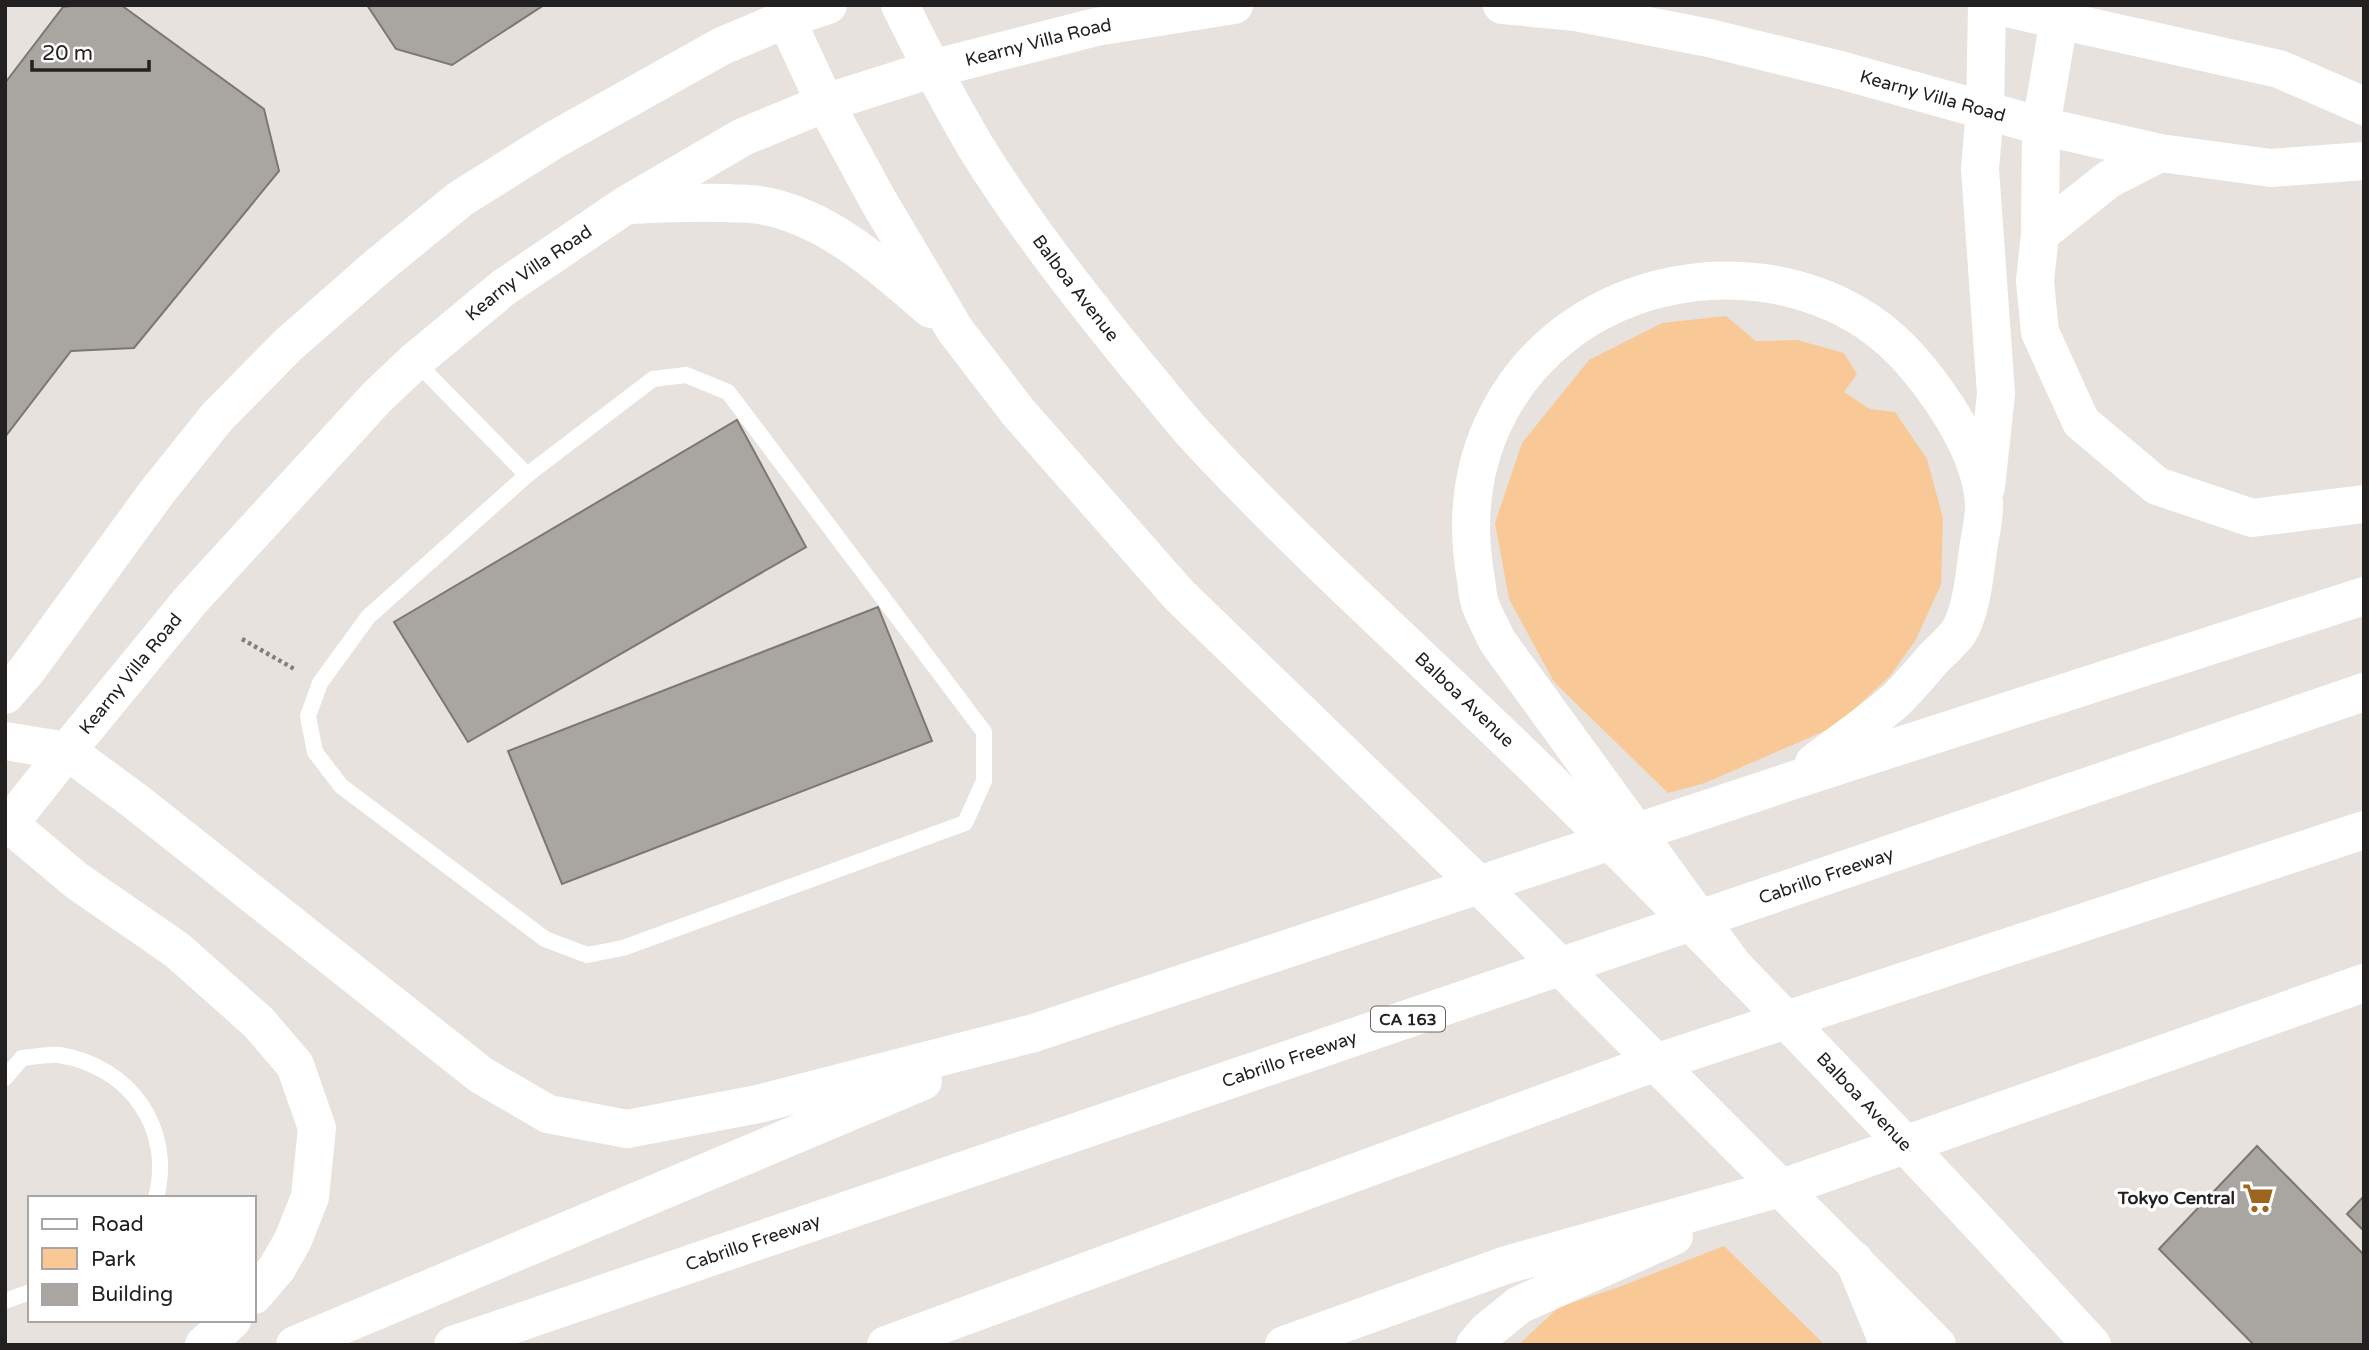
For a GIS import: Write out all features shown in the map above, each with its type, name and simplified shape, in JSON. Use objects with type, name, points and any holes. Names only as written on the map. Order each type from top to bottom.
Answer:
[{"type":"main road","points":[[5,695],[27,670],[157,492],[217,416],[288,345],[377,267],[460,199],[554,140],[783,12],[828,5]]},
{"type":"main road","name":"Balboa Avenue","points":[[900,5],[977,149],[1030,228],[1088,306],[1193,433],[1298,542],[1533,765],[1735,968],[1903,1140],[2092,1345]]},
{"type":"main road","name":"Kearny Villa Road","points":[[6,823],[190,601],[377,397],[503,288],[626,205],[743,137],[825,103],[932,69],[1096,27],[1234,5]]},
{"type":"main road","name":"Kearny Villa Road","points":[[1502,5],[1576,12],[1709,38],[1840,70],[2041,126],[2160,153],[2271,168],[2364,161]]},
{"type":"main road","points":[[1791,781],[1895,700],[1959,631],[1973,589],[1996,394],[1979,169],[1985,110],[1987,5]]},
{"type":"main road","points":[[1994,5],[2278,69],[2364,106]]},
{"type":"main road","points":[[783,12],[825,103],[879,202],[955,330],[1018,412],[1179,595],[1483,889],[1937,1345]]},
{"type":"main road","points":[[2059,20],[2041,126],[2040,234],[2035,281],[2040,332],[2081,422],[2157,486],[2252,518],[2364,504]]},
{"type":"main road","points":[[2040,234],[2109,179],[2160,153]]},
{"type":"main road","points":[[626,205],[692,202],[761,205],[785,210],[829,230],[879,265],[955,330]]},
{"type":"main road","points":[[1735,968],[1498,642],[1480,602],[1472,557],[1470,504],[1478,462],[1498,412],[1515,384],[1544,351],[1603,309],[1675,284],[1723,279],[1779,286],[1835,303],[1881,331],[1915,363],[1943,402],[1969,450],[1984,503]]},
{"type":"main road","points":[[5,741],[67,751],[135,801],[481,1075],[548,1114],[627,1129],[758,1104],[1034,1033],[1791,781],[2364,596]]},
{"type":"main road","name":"Cabrillo Freeway","points":[[453,1345],[2364,692]]},
{"type":"main road","points":[[6,823],[77,881],[177,950],[258,1022],[295,1065],[317,1128],[310,1197],[293,1240],[277,1268],[256,1293]]},
{"type":"main road","points":[[886,1345],[1633,1070],[2364,830]]},
{"type":"main road","points":[[1284,1345],[1506,1265],[1791,1185],[2364,983]]},
{"type":"main road","points":[[295,1345],[1034,1033]]},
{"type":"main road","points":[[1475,1345],[1487,1331],[1519,1305],[1791,1185]]},
{"type":"main road","points":[[1854,1260],[1889,1345]]},
{"type":"main road","points":[[204,1345],[230,1322]]},
{"type":"lane","points":[[415,362],[527,475]]},
{"type":"lane","points":[[687,375],[729,392],[984,732],[984,781],[965,822],[623,948],[587,955],[545,939],[341,786],[316,752],[308,716],[320,683],[368,617],[527,475],[653,379],[687,375]]},
{"type":"lane","points":[[5,1078],[22,1058],[57,1055],[92,1064],[122,1082],[145,1110],[159,1143],[161,1179],[157,1196]]},
{"type":"lane","points":[[5,1301],[28,1293]]},
{"type":"path","points":[[242,639],[320,683]]},
{"type":"green space","points":[[1726,316],[1756,341],[1797,340],[1844,353],[1857,374],[1844,392],[1870,409],[1895,412],[1927,459],[1943,518],[1941,585],[1915,641],[1889,677],[1836,726],[1705,783],[1668,793],[1554,682],[1509,599],[1495,523],[1522,443],[1589,360],[1662,323]]},
{"type":"green space","points":[[1724,1246],[1825,1345],[1518,1345],[1559,1307]]},
{"type":"building","points":[[121,5],[264,109],[279,171],[134,348],[71,351],[5,437],[5,83],[63,7]]},
{"type":"building","points":[[367,5],[544,5],[452,65],[396,49]]},
{"type":"building","points":[[737,420],[806,547],[468,742],[394,622]]},
{"type":"building","points":[[878,607],[932,741],[562,884],[508,751]]},
{"type":"building","name":"Tokyo Central","points":[[2257,1146],[2364,1255],[2364,1345],[2254,1345],[2159,1249]]},
{"type":"building","points":[[2364,1196],[2364,1231],[2347,1214]]},
{"type":"place","name":"Tokyo Central","points":[[2258,1198]]}]
